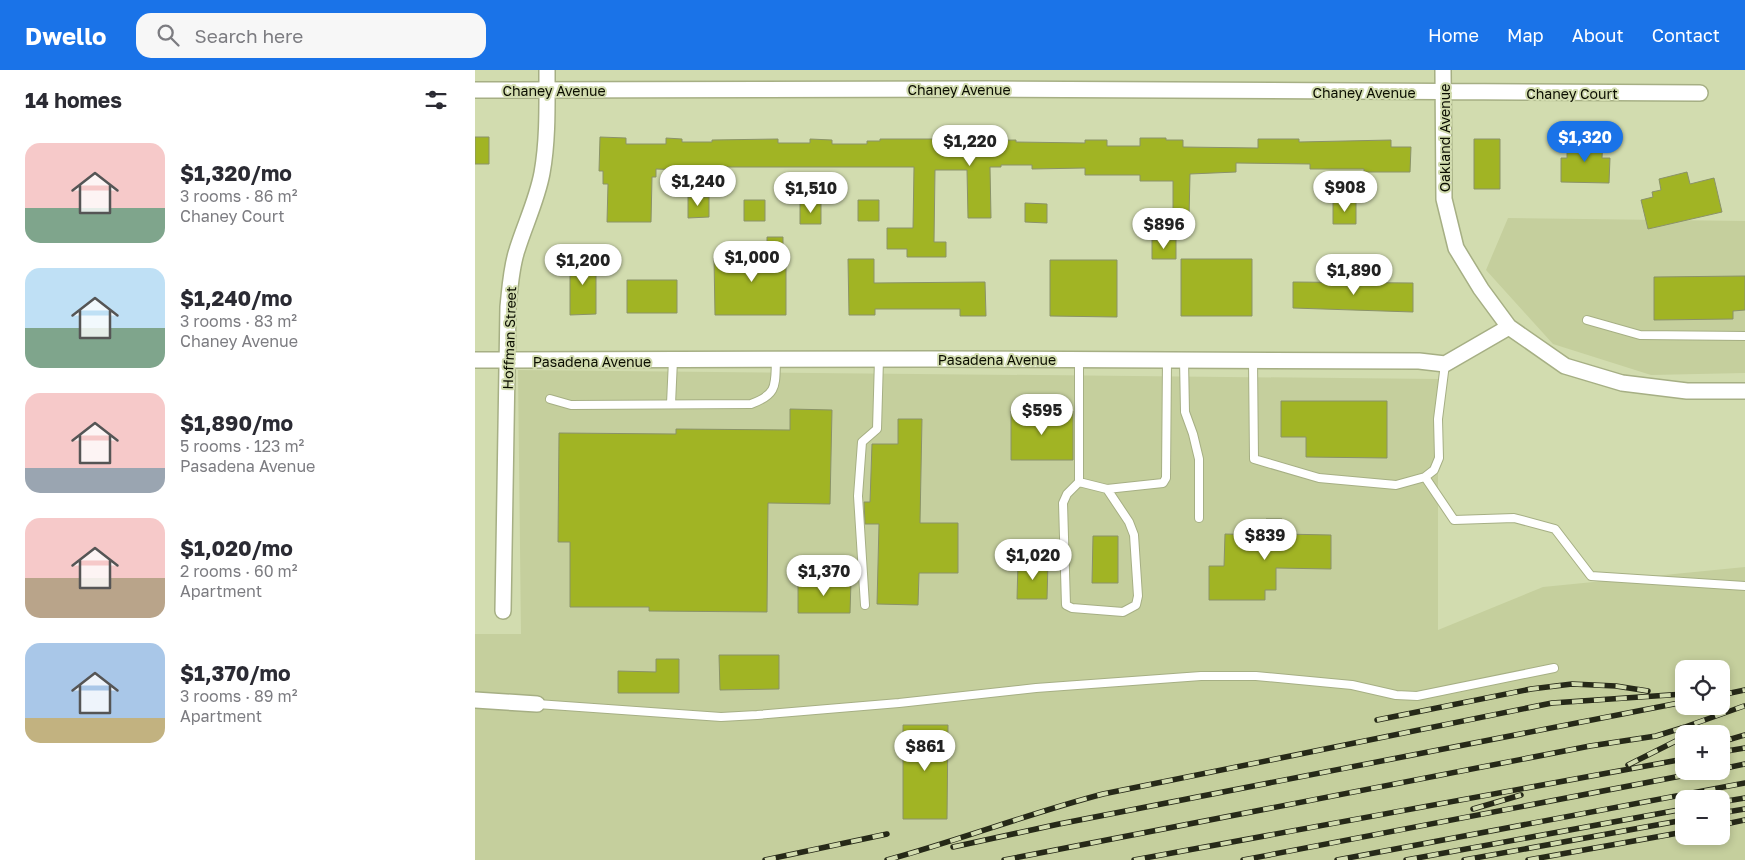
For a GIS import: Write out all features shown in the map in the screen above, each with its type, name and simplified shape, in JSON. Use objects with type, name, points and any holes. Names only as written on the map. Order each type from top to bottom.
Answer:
[{"type":"street","name":"Hoffman Street","points":[[503,611],[508,307],[511,277],[517,251],[535,201],[542,173],[546,146],[547,70]]},
{"type":"street","name":"Oakland Avenue","points":[[1443,70],[1444,199],[1456,248],[1481,289],[1509,327],[1565,366],[1622,383],[1687,391],[1745,391]]},
{"type":"street","name":"Chaney Avenue","points":[[475,90],[990,89],[1443,92]]},
{"type":"street","name":"Chaney Court","points":[[1443,92],[1700,93]]},
{"type":"street","points":[[1445,364],[1509,327]]},
{"type":"street","name":"Pasadena Avenue","points":[[475,360],[1253,360],[1419,361],[1445,364]]},
{"type":"street","points":[[475,700],[537,704]]},
{"type":"lane","points":[[1587,320],[1640,335],[1745,336]]},
{"type":"lane","points":[[865,605],[858,496],[862,442],[877,429],[879,359]]},
{"type":"lane","points":[[671,404],[673,360]]},
{"type":"lane","points":[[549,399],[571,405],[751,404],[766,398],[775,386],[776,360]]},
{"type":"lane","points":[[1079,360],[1079,482],[1067,494],[1063,503],[1065,598],[1066,605],[1072,608],[1123,612],[1136,605],[1138,596],[1134,535],[1129,522],[1107,489]]},
{"type":"lane","points":[[1079,482],[1107,489],[1163,483],[1166,478],[1167,360]]},
{"type":"lane","points":[[1184,360],[1185,412],[1199,458],[1199,518]]},
{"type":"lane","points":[[1253,360],[1254,459],[1319,478],[1396,485],[1425,477],[1434,470],[1439,458],[1438,419],[1445,364]]},
{"type":"lane","points":[[1425,477],[1454,520],[1514,518],[1555,529],[1591,576],[1745,586]]},
{"type":"lane","points":[[537,704],[721,717],[757,716],[1036,688],[1201,676],[1247,676],[1352,685],[1396,695],[1417,696],[1554,668]]},
{"type":"shaded area","points":[[1508,218],[1745,221],[1745,373],[1651,375],[1553,344],[1486,270]]},
{"type":"shaded area","points":[[518,370],[1438,379],[1438,630],[1543,587],[1745,567],[1745,860],[475,860],[475,634],[521,634]]},
{"type":"building","points":[[475,137],[489,137],[489,164],[475,164]]},
{"type":"building","points":[[600,137],[626,138],[626,144],[666,144],[666,138],[682,139],[682,142],[778,139],[778,143],[810,143],[810,139],[832,140],[832,144],[867,144],[867,141],[880,141],[880,139],[940,139],[940,141],[1016,140],[1016,142],[1085,143],[1085,140],[1107,140],[1107,146],[1140,146],[1140,138],[1166,138],[1166,140],[1183,140],[1183,147],[1258,148],[1258,139],[1299,139],[1299,142],[1391,140],[1391,147],[1411,147],[1410,172],[1364,172],[1364,169],[1310,169],[1310,164],[1236,163],[1236,172],[1190,174],[1189,218],[1173,218],[1173,181],[1140,181],[1140,175],[1085,175],[1085,168],[1032,169],[1032,165],[1001,165],[1001,167],[990,167],[991,218],[968,218],[967,170],[935,170],[934,242],[946,242],[946,257],[907,257],[907,249],[887,249],[887,228],[913,228],[914,167],[682,167],[682,170],[656,169],[656,177],[652,177],[651,222],[607,222],[608,184],[603,184],[603,171],[599,171]]},
{"type":"building","points":[[1474,139],[1500,139],[1500,189],[1474,189]]},
{"type":"building","points":[[1567,140],[1603,141],[1602,158],[1610,158],[1609,183],[1561,182],[1561,158],[1567,158]]},
{"type":"building","points":[[1687,172],[1690,184],[1714,178],[1722,212],[1648,229],[1641,200],[1653,197],[1652,192],[1661,190],[1659,179]]},
{"type":"building","points":[[688,197],[709,197],[709,217],[688,218]]},
{"type":"building","points":[[744,200],[765,200],[765,221],[744,221]]},
{"type":"building","points":[[858,200],[879,200],[879,221],[858,221]]},
{"type":"building","points":[[1333,202],[1356,202],[1356,224],[1333,224]]},
{"type":"building","points":[[800,203],[821,203],[821,224],[800,224]]},
{"type":"building","points":[[1025,203],[1047,204],[1047,223],[1025,222]]},
{"type":"building","points":[[767,237],[783,237],[783,258],[786,258],[786,315],[715,315],[714,258],[767,258]]},
{"type":"building","points":[[1152,240],[1176,240],[1176,259],[1152,259]]},
{"type":"building","points":[[570,258],[596,258],[596,314],[570,315]]},
{"type":"building","points":[[848,259],[874,259],[874,283],[985,282],[986,316],[960,316],[960,309],[875,309],[875,315],[849,315]]},
{"type":"building","points":[[1181,259],[1252,259],[1252,316],[1181,316]]},
{"type":"building","points":[[1050,260],[1117,260],[1117,317],[1050,316]]},
{"type":"building","points":[[1745,276],[1745,310],[1733,311],[1733,319],[1654,320],[1654,277]]},
{"type":"building","points":[[627,280],[677,280],[677,313],[627,313]]},
{"type":"building","points":[[1293,282],[1413,283],[1413,312],[1293,308]]},
{"type":"building","points":[[1281,401],[1387,401],[1387,458],[1306,457],[1306,437],[1281,437]]},
{"type":"building","points":[[790,409],[832,410],[830,504],[768,503],[767,612],[649,611],[649,607],[570,607],[570,542],[558,542],[559,433],[676,434],[676,429],[790,430]]},
{"type":"building","points":[[1011,411],[1073,411],[1073,460],[1011,460]]},
{"type":"building","points":[[898,419],[922,419],[920,523],[958,523],[958,573],[919,573],[918,605],[877,604],[879,524],[865,524],[864,502],[870,502],[872,444],[898,444]]},
{"type":"building","points":[[1266,519],[1282,519],[1282,534],[1331,535],[1331,569],[1276,568],[1276,590],[1265,590],[1265,600],[1209,600],[1209,566],[1224,566],[1225,534],[1266,535]]},
{"type":"building","points":[[1093,536],[1118,536],[1118,583],[1092,583]]},
{"type":"building","points":[[1018,562],[1048,562],[1047,599],[1017,599]]},
{"type":"building","points":[[798,581],[851,581],[850,613],[798,613]]},
{"type":"building","points":[[719,655],[779,655],[779,689],[720,690]]},
{"type":"building","points":[[656,659],[679,659],[679,693],[618,693],[618,671],[656,672]]},
{"type":"building","points":[[903,725],[948,725],[947,819],[903,819]]},
{"type":"railway","points":[[1377,720],[1531,689],[1572,684],[1616,686],[1648,691]]},
{"type":"railway","points":[[1730,693],[1745,690]]},
{"type":"railway","points":[[887,860],[1103,794],[1552,703],[1675,695]]},
{"type":"railway","points":[[953,847],[1059,824],[1675,704]]},
{"type":"railway","points":[[1004,860],[1590,746],[1656,736],[1744,706]]},
{"type":"railway","points":[[1730,739],[1745,735]]},
{"type":"railway","points":[[1628,765],[1675,742]]},
{"type":"railway","points":[[1730,750],[1745,748]]},
{"type":"railway","points":[[1134,860],[1675,761]]},
{"type":"railway","points":[[1730,767],[1745,764]]},
{"type":"railway","points":[[1243,860],[1675,777]]},
{"type":"railway","points":[[1337,860],[1745,783]]},
{"type":"railway","points":[[1473,809],[1521,795]]},
{"type":"railway","points":[[1730,800],[1745,798]]},
{"type":"railway","points":[[1730,812],[1745,809]]},
{"type":"railway","points":[[1406,860],[1675,811]]},
{"type":"railway","points":[[1730,823],[1745,820]]},
{"type":"railway","points":[[1464,860],[1675,822]]},
{"type":"railway","points":[[765,860],[887,834]]},
{"type":"railway","points":[[1528,860],[1675,834]]}]
